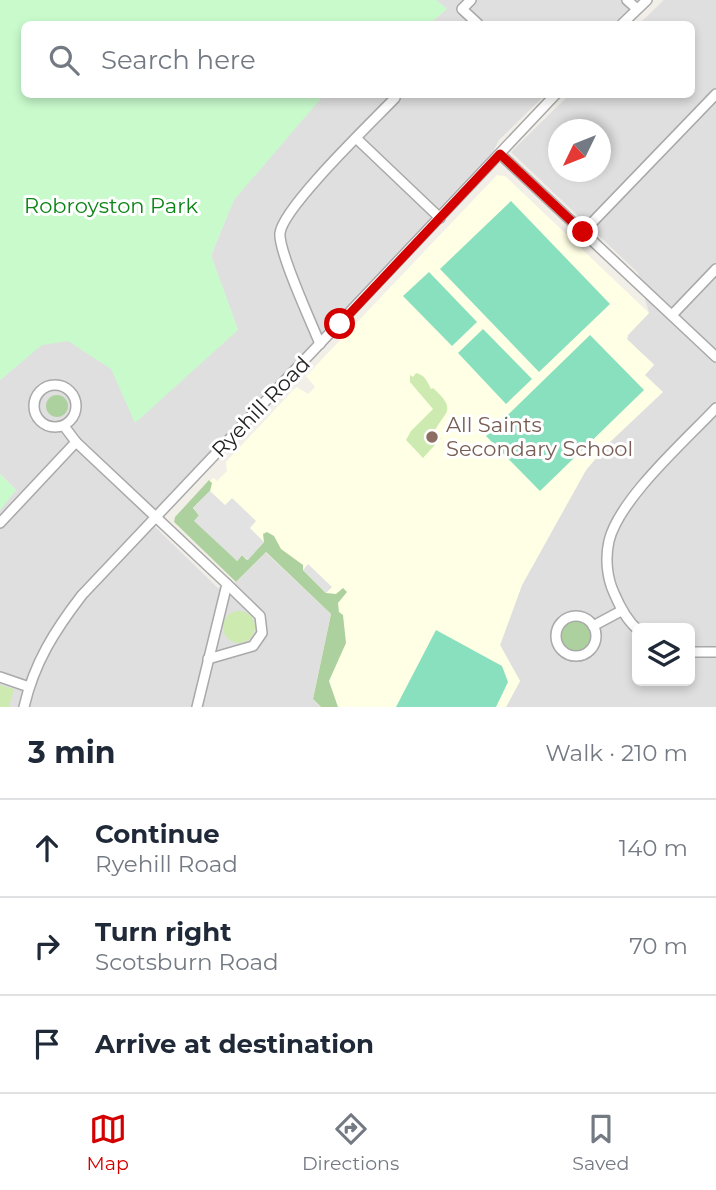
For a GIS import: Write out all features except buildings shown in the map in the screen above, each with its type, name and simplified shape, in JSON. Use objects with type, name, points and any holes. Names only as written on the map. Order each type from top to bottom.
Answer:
[{"type":"street","points":[[471,0],[462,9],[475,21]]},
{"type":"street","points":[[627,0],[637,9]]},
{"type":"street","points":[[625,21],[647,0]]},
{"type":"street","points":[[583,232],[716,94]]},
{"type":"street","points":[[320,344],[285,258],[280,233],[293,207],[395,98]]},
{"type":"street","name":"Ryehill Road","points":[[24,707],[42,653],[56,629],[82,595],[550,98]]},
{"type":"street","points":[[356,138],[440,218]]},
{"type":"street","points":[[500,154],[716,357]]},
{"type":"street","points":[[672,315],[716,269]]},
{"type":"street","points":[[47,386],[65,386],[76,399],[76,414],[64,426],[52,428],[39,421],[34,409],[38,393],[47,386]]},
{"type":"street","points":[[632,623],[621,611],[611,586],[607,562],[609,541],[616,522],[652,476],[716,408]]},
{"type":"street","points":[[64,426],[76,442],[260,617],[262,633],[253,646],[208,659]]},
{"type":"street","points":[[0,523],[76,442]]},
{"type":"street","points":[[197,707],[227,584]]},
{"type":"street","points":[[593,626],[621,611]]},
{"type":"street","points":[[582,617],[593,626],[596,640],[588,653],[573,656],[561,649],[556,636],[557,628],[567,618],[582,617]]},
{"type":"street","points":[[695,652],[716,652]]},
{"type":"street","points":[[0,677],[29,687]]},
{"type":"shaded area","points":[[436,0],[638,0],[617,21],[432,21],[447,9]]},
{"type":"shaded area","points":[[664,0],[716,0],[716,707],[506,707],[520,681],[500,645],[522,585],[586,470],[609,443],[645,375],[654,364],[627,340],[628,335],[649,313],[638,273],[511,152],[566,98],[695,98],[695,21],[642,21]]},
{"type":"shaded area","points":[[320,98],[542,98],[499,140],[492,154],[147,519],[218,588],[236,582],[265,552],[331,614],[313,699],[321,707],[0,707],[0,509],[16,490],[0,474],[0,380],[43,343],[70,339],[238,330],[211,256],[234,199]]},
{"type":"shaded area","name":"All Saints Secondary School","points":[[497,175],[505,176],[649,313],[627,339],[654,365],[645,375],[663,392],[609,443],[586,470],[522,585],[500,645],[520,681],[506,707],[321,707],[313,699],[331,614],[266,552],[236,582],[174,522],[175,517],[207,482],[214,478],[217,481],[227,471],[226,462],[294,389],[297,387],[308,394],[315,387],[306,376]]},
{"type":"shaded area","points":[[210,491],[225,505],[232,498],[256,521],[250,528],[264,542],[248,560],[242,555],[237,561],[194,521],[199,515],[193,508]]},
{"type":"shaded area","points":[[308,564],[332,587],[326,593],[303,570]]},
{"type":"green space","name":"Robroyston Park","points":[[0,0],[436,0],[447,9],[433,21],[21,21],[21,98],[321,98],[234,200],[211,255],[238,330],[135,423],[111,369],[68,341],[42,345],[0,380]]},
{"type":"green space","points":[[511,201],[610,304],[539,372],[440,269]]},
{"type":"green space","points":[[429,272],[477,322],[452,346],[403,296]]},
{"type":"green space","points":[[483,329],[532,379],[506,404],[458,353]]},
{"type":"green space","points":[[590,335],[644,390],[540,491],[486,436]]},
{"type":"green space","points":[[416,373],[424,377],[431,389],[441,396],[447,408],[433,436],[441,438],[423,458],[406,440],[411,431],[433,409],[410,382],[410,375],[413,377]]},
{"type":"green space","points":[[57,395],[65,398],[68,406],[65,414],[57,417],[49,414],[46,406],[49,398]]},
{"type":"green space","points":[[0,474],[16,490],[0,510]]},
{"type":"green space","points":[[209,480],[212,483],[210,491],[193,508],[237,561],[242,555],[247,560],[264,542],[263,534],[267,532],[274,536],[281,549],[303,565],[303,570],[326,593],[336,594],[343,588],[347,592],[338,603],[339,612],[343,615],[346,643],[329,681],[338,707],[321,707],[313,699],[331,614],[266,552],[236,582],[174,522],[175,517]]},
{"type":"green space","points":[[239,611],[250,616],[255,627],[250,638],[239,643],[228,638],[223,627],[228,616]]},
{"type":"green space","points":[[576,621],[586,626],[591,636],[586,646],[576,651],[566,646],[561,636],[566,626]]},
{"type":"green space","points":[[436,630],[502,666],[508,682],[496,707],[396,707]]},
{"type":"green space","points":[[0,685],[14,689],[9,707],[0,707]]},
{"type":"place","name":"All Saints Secondary School","points":[[432,437]]},
{"type":"route","points":[[340,324],[500,154],[583,232]]}]
